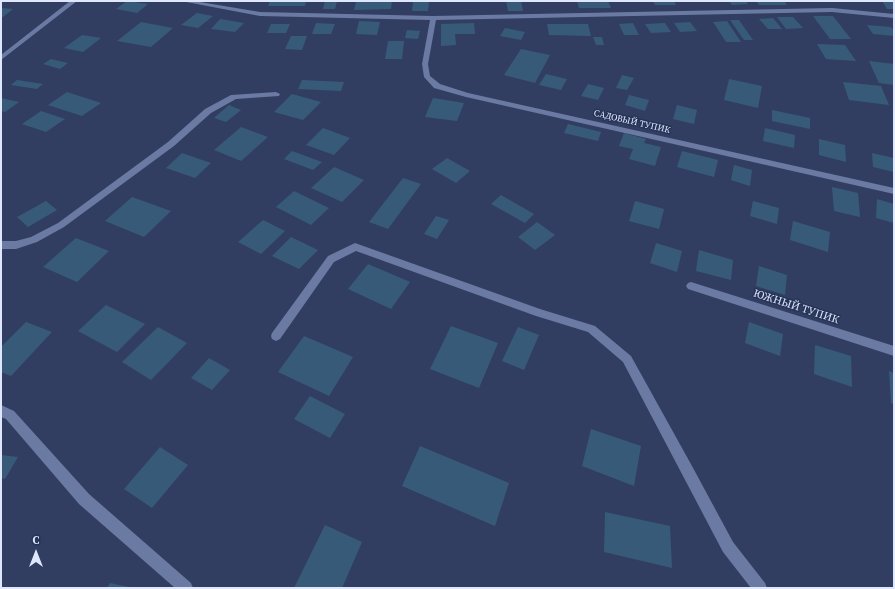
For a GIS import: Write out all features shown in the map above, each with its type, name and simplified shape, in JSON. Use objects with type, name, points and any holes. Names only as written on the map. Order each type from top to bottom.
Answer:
[{"type":"street","points":[[1,58],[74,1]]},
{"type":"street","points":[[184,1],[260,14],[432,18],[832,10],[894,16]]},
{"type":"street","name":"САДОВЫЙ ТУПИК","points":[[432,18],[425,64],[426,76],[437,86],[466,95],[894,190]]},
{"type":"street","points":[[1,245],[16,245],[34,240],[61,225],[171,144],[208,111],[234,97],[276,94]]},
{"type":"street","points":[[276,336],[331,259],[355,248],[540,313],[591,329],[627,359],[688,470],[728,547],[760,588]]},
{"type":"street","name":"ЮЖНЫЙ ТУПИК","points":[[691,286],[894,351]]},
{"type":"street","points":[[1,411],[10,415],[84,498],[186,588]]},
{"type":"building","points":[[127,1],[148,4],[137,13],[116,9]]},
{"type":"building","points":[[270,1],[306,1],[305,6],[268,6]]},
{"type":"building","points":[[325,1],[337,1],[335,9],[323,9]]},
{"type":"building","points":[[392,1],[391,9],[354,10],[356,2]]},
{"type":"building","points":[[506,1],[521,1],[523,11],[508,11]]},
{"type":"building","points":[[577,1],[608,1],[611,8],[579,8]]},
{"type":"building","points":[[653,1],[674,1],[676,5],[655,5]]},
{"type":"building","points":[[729,1],[746,1],[748,4],[732,5]]},
{"type":"building","points":[[756,1],[784,1],[787,5],[759,5]]},
{"type":"building","points":[[882,1],[894,1],[894,9],[887,9]]},
{"type":"building","points":[[413,2],[429,2],[428,11],[412,11]]},
{"type":"building","points":[[1,8],[13,9],[1,17]]},
{"type":"building","points":[[197,13],[213,16],[198,28],[181,25]]},
{"type":"building","points":[[813,16],[833,16],[851,39],[830,39]]},
{"type":"building","points":[[777,17],[793,17],[803,28],[786,29]]},
{"type":"building","points":[[773,18],[782,29],[768,29],[759,19]]},
{"type":"building","points":[[220,19],[244,23],[235,32],[211,29]]},
{"type":"building","points":[[730,20],[739,20],[753,40],[744,40]]},
{"type":"building","points":[[359,21],[380,22],[377,35],[356,34]]},
{"type":"building","points":[[727,21],[741,42],[726,42],[713,22]]},
{"type":"building","points":[[141,22],[173,28],[151,47],[117,41]]},
{"type":"building","points":[[690,22],[697,31],[680,32],[674,23]]},
{"type":"building","points":[[316,23],[335,24],[331,34],[312,34]]},
{"type":"building","points":[[474,23],[475,34],[455,34],[456,45],[441,46],[441,24]]},
{"type":"building","points":[[633,23],[639,35],[624,35],[619,24]]},
{"type":"building","points":[[665,23],[671,32],[651,33],[645,24]]},
{"type":"building","points":[[271,24],[290,24],[286,33],[267,33]]},
{"type":"building","points":[[547,24],[588,24],[591,36],[549,35]]},
{"type":"building","points":[[867,25],[891,27],[894,31],[894,36],[873,34]]},
{"type":"building","points":[[505,28],[525,32],[521,40],[500,36]]},
{"type":"building","points":[[407,30],[420,31],[418,39],[405,38]]},
{"type":"building","points":[[82,35],[101,38],[83,52],[64,48]]},
{"type":"building","points":[[291,36],[307,36],[302,50],[285,49]]},
{"type":"building","points":[[593,37],[602,37],[604,45],[596,45]]},
{"type":"building","points":[[388,41],[404,41],[402,59],[385,59]]},
{"type":"building","points":[[817,44],[845,45],[856,61],[826,59]]},
{"type":"building","points":[[521,49],[550,55],[535,83],[504,75]]},
{"type":"building","points":[[51,59],[68,63],[60,69],[43,64]]},
{"type":"building","points":[[869,61],[894,64],[894,85],[879,83]]},
{"type":"building","points":[[546,74],[567,79],[561,90],[539,85]]},
{"type":"building","points":[[622,75],[634,78],[627,90],[616,88]]},
{"type":"building","points":[[729,79],[762,86],[758,108],[724,100]]},
{"type":"building","points":[[17,80],[43,84],[37,89],[11,85]]},
{"type":"building","points":[[302,80],[344,82],[341,91],[298,89]]},
{"type":"building","points":[[843,82],[881,86],[889,105],[849,100]]},
{"type":"building","points":[[588,84],[604,88],[598,100],[581,96]]},
{"type":"building","points":[[67,92],[101,103],[82,116],[48,105]]},
{"type":"building","points":[[292,94],[321,102],[303,120],[274,112]]},
{"type":"building","points":[[629,95],[649,100],[645,111],[625,105]]},
{"type":"building","points":[[1,98],[19,102],[5,112],[1,111]]},
{"type":"building","points":[[433,98],[464,103],[457,121],[425,117]]},
{"type":"building","points":[[229,105],[241,110],[226,122],[214,118]]},
{"type":"building","points":[[677,105],[697,110],[694,124],[673,119]]},
{"type":"building","points":[[772,110],[810,118],[810,129],[772,121]]},
{"type":"building","points":[[41,111],[65,119],[46,132],[22,124]]},
{"type":"building","points":[[568,124],[601,132],[598,141],[564,133]]},
{"type":"building","points":[[241,127],[268,137],[241,161],[214,150]]},
{"type":"building","points":[[323,128],[350,138],[334,155],[306,145]]},
{"type":"building","points":[[765,128],[795,135],[794,148],[763,141]]},
{"type":"building","points":[[624,133],[646,139],[644,143],[661,147],[655,166],[629,159],[633,149],[619,146]]},
{"type":"building","points":[[819,139],[845,145],[846,162],[819,155]]},
{"type":"building","points":[[292,151],[322,162],[313,170],[284,159]]},
{"type":"building","points":[[682,151],[718,160],[714,177],[677,167]]},
{"type":"building","points":[[182,153],[211,163],[195,178],[166,168]]},
{"type":"building","points":[[872,153],[894,158],[894,172],[873,167]]},
{"type":"building","points":[[447,158],[470,171],[456,183],[432,169]]},
{"type":"building","points":[[734,165],[752,170],[750,186],[731,180]]},
{"type":"building","points":[[334,167],[364,180],[342,202],[311,188]]},
{"type":"building","points":[[403,178],[421,184],[388,229],[369,222]]},
{"type":"building","points":[[832,187],[858,193],[860,217],[834,211]]},
{"type":"building","points":[[294,191],[329,208],[311,225],[276,207]]},
{"type":"building","points":[[501,195],[534,214],[525,223],[491,204]]},
{"type":"building","points":[[132,197],[171,211],[144,237],[105,221]]},
{"type":"building","points":[[877,199],[894,204],[894,223],[876,218]]},
{"type":"building","points":[[46,201],[57,210],[28,227],[17,217]]},
{"type":"building","points":[[635,201],[664,209],[659,229],[629,221]]},
{"type":"building","points":[[753,201],[779,208],[777,224],[750,216]]},
{"type":"building","points":[[436,216],[449,220],[437,239],[424,234]]},
{"type":"building","points":[[263,220],[285,231],[261,254],[238,242]]},
{"type":"building","points":[[793,221],[830,232],[828,252],[790,240]]},
{"type":"building","points":[[537,222],[555,235],[535,250],[518,237]]},
{"type":"building","points":[[291,237],[318,250],[299,269],[272,256]]},
{"type":"building","points":[[76,238],[109,251],[77,282],[43,267]]},
{"type":"building","points":[[656,243],[682,251],[677,272],[650,263]]},
{"type":"building","points":[[699,250],[733,260],[731,280],[696,271]]},
{"type":"building","points":[[368,264],[410,282],[391,309],[348,289]]},
{"type":"building","points":[[759,266],[787,275],[785,295],[756,286]]},
{"type":"building","points":[[106,305],[145,324],[117,352],[78,331]]},
{"type":"building","points":[[26,322],[52,332],[11,376],[1,372],[1,347]]},
{"type":"building","points":[[749,322],[783,334],[780,356],[745,343]]},
{"type":"building","points":[[451,326],[498,343],[479,388],[430,369]]},
{"type":"building","points":[[158,327],[187,343],[151,380],[122,362]]},
{"type":"building","points":[[518,327],[539,335],[524,370],[502,361]]},
{"type":"building","points":[[304,336],[353,357],[329,396],[278,372]]},
{"type":"building","points":[[815,345],[851,356],[852,387],[814,374]]},
{"type":"building","points":[[209,358],[230,370],[212,390],[191,378]]},
{"type":"building","points":[[889,371],[894,373],[894,404],[891,403]]},
{"type":"building","points":[[310,396],[345,414],[330,438],[294,419]]},
{"type":"building","points":[[591,429],[641,446],[634,486],[582,466]]},
{"type":"building","points":[[420,446],[509,483],[495,526],[402,486]]},
{"type":"building","points":[[160,447],[188,465],[152,508],[124,489]]},
{"type":"building","points":[[1,455],[18,457],[5,479],[1,478]]},
{"type":"building","points":[[605,512],[670,526],[672,568],[604,552]]},
{"type":"building","points":[[325,525],[362,542],[342,588],[294,588]]},
{"type":"building","points":[[110,583],[129,587],[129,588],[107,588]]}]
